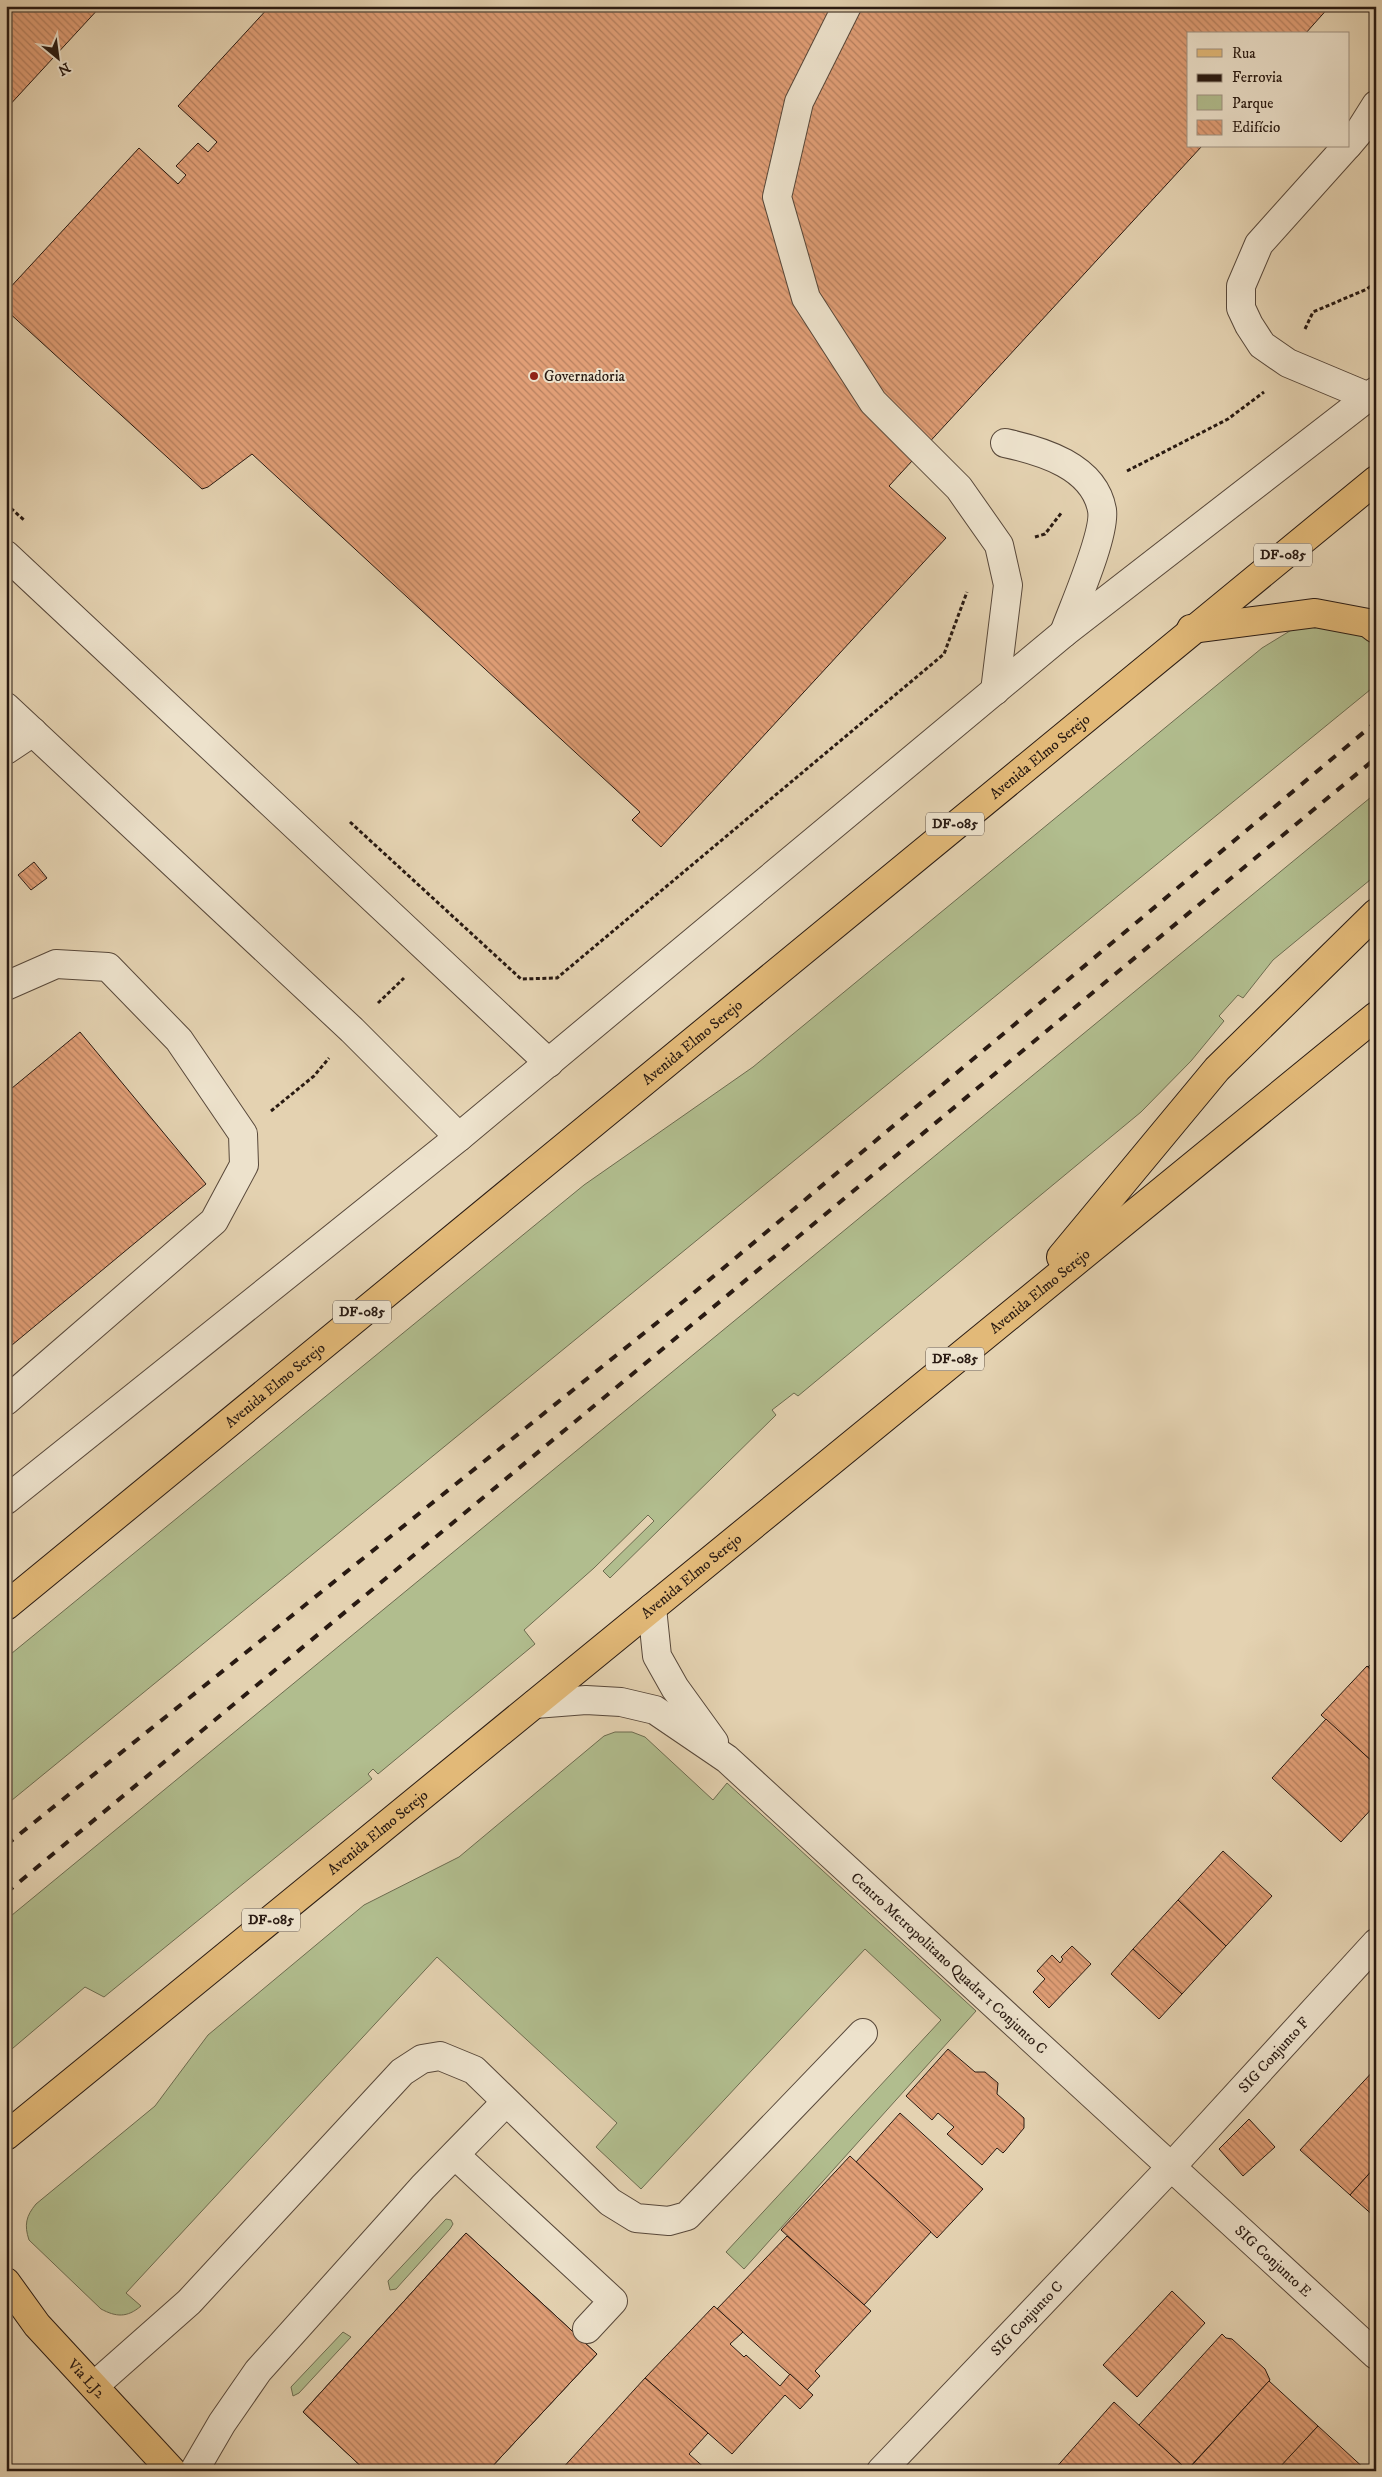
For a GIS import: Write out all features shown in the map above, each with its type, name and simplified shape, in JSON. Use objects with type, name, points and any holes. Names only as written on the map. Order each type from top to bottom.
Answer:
[{"type":"main road","name":"Avenida Elmo Serejo","points":[[6,1606],[1191,629],[1376,480]]},
{"type":"main road","points":[[1191,629],[1315,613],[1368,623],[1376,629]]},
{"type":"main road","points":[[1022,1304],[1217,1069],[1376,914]]},
{"type":"main road","name":"Avenida Elmo Serejo","points":[[6,2136],[1376,1016]]},
{"type":"main road","name":"Via LJ2","points":[[6,2282],[37,2325],[94,2386],[161,2467]]},
{"type":"street","points":[[847,6],[799,102],[777,197],[806,298],[873,402],[959,488],[999,545],[1008,585],[995,691]]},
{"type":"street","points":[[1350,143],[1359,132],[1376,104]]},
{"type":"street","points":[[1345,148],[1259,244],[1240,286],[1241,308],[1248,325],[1262,345],[1288,363],[1372,394]]},
{"type":"street","points":[[6,1500],[549,1063],[1064,633],[1372,394]]},
{"type":"street","points":[[1005,444],[1038,450],[1071,467],[1095,488],[1102,512],[1096,545],[1064,633]]},
{"type":"street","points":[[6,555],[549,1063]]},
{"type":"street","points":[[6,707],[352,1030],[458,1137]]},
{"type":"street","points":[[6,750],[33,732]]},
{"type":"street","points":[[6,986],[56,964],[108,968],[179,1040],[244,1134],[244,1165],[214,1220],[6,1402]]},
{"type":"street","points":[[652,1608],[657,1656],[675,1688],[726,1759]]},
{"type":"street","points":[[535,1704],[586,1700],[621,1702],[655,1710],[726,1759]]},
{"type":"street","name":"Centro Metropolitano Quadra 1 Conjunto C","points":[[726,1759],[1172,2166]]},
{"type":"street","name":"SIG Conjunto F","points":[[1172,2166],[1376,1943]]},
{"type":"street","points":[[94,2386],[188,2302],[402,2072],[422,2059],[440,2056],[474,2070],[610,2202],[636,2218],[669,2221],[688,2216],[863,2033]]},
{"type":"street","points":[[194,2471],[222,2423],[258,2371],[423,2187],[506,2102]]},
{"type":"street","points":[[455,2155],[613,2301],[587,2329]]},
{"type":"street","name":"SIG Conjunto E","points":[[1172,2166],[1376,2355]]},
{"type":"street","name":"SIG Conjunto C","points":[[881,2471],[1172,2166]]},
{"type":"path","points":[[349,820],[521,979],[557,978],[944,654],[982,550],[1045,534],[1075,495],[1095,488],[1228,419],[1276,383],[1313,312],[1367,289],[1376,282]]},
{"type":"path","points":[[6,504],[28,524]]},
{"type":"green space","points":[[1322,622],[1376,634],[1376,685],[6,1805],[6,1658],[584,1185],[753,1067],[1262,648],[1298,626]]},
{"type":"green space","points":[[1376,793],[1376,875],[1273,960],[1243,998],[1238,995],[1219,1016],[1224,1021],[1191,1061],[1141,1112],[798,1396],[794,1393],[772,1410],[776,1415],[610,1578],[603,1571],[654,1521],[648,1515],[594,1568],[524,1630],[535,1644],[378,1774],[373,1769],[368,1774],[372,1779],[104,1997],[85,1987],[6,2054],[6,1920]]},
{"type":"green space","points":[[615,1732],[632,1732],[645,1737],[713,1800],[727,1783],[976,2011],[744,2269],[726,2252],[941,2020],[865,1949],[641,2189],[596,2147],[617,2123],[437,1957],[126,2293],[141,2306],[136,2310],[131,2313],[117,2315],[101,2309],[29,2240],[27,2221],[36,2204],[155,2106],[208,2035],[364,1905],[459,1857],[604,1736]]},
{"type":"green space","points":[[446,2219],[451,2220],[453,2224],[450,2229],[396,2289],[390,2290],[388,2281]]},
{"type":"green space","points":[[343,2332],[351,2337],[299,2393],[293,2396],[291,2387]]},
{"type":"building","points":[[6,6],[101,6],[6,109]]},
{"type":"building","name":"Governadoria","points":[[270,6],[1330,6],[1307,32],[1187,32],[1187,148],[1200,148],[889,486],[946,538],[661,847],[632,820],[640,812],[252,454],[208,487],[202,489],[6,310],[6,292],[139,148],[178,184],[186,175],[176,166],[198,143],[208,152],[217,142],[178,106]]},
{"type":"building","points":[[34,862],[47,878],[31,890],[18,875]]},
{"type":"building","points":[[80,1032],[206,1184],[6,1350],[6,1093]]},
{"type":"building","points":[[1376,1659],[1376,1674],[1368,1667]]},
{"type":"building","points":[[1367,1666],[1376,1674],[1376,1765],[1321,1715]]},
{"type":"building","points":[[1326,1719],[1376,1765],[1376,1804],[1341,1842],[1272,1778]]},
{"type":"building","points":[[1223,1851],[1272,1896],[1226,1946],[1178,1900]]},
{"type":"building","points":[[1178,1900],[1226,1946],[1182,1994],[1133,1949]]},
{"type":"building","points":[[1072,1946],[1091,1964],[1049,2008],[1033,1992],[1045,1979],[1037,1971],[1052,1955],[1060,1963],[1063,1959],[1061,1957]]},
{"type":"building","points":[[1133,1949],[1182,1994],[1159,2019],[1111,1974]]},
{"type":"building","points":[[948,2049],[975,2072],[985,2072],[998,2083],[997,2094],[1024,2118],[1024,2128],[1005,2151],[1003,2153],[997,2148],[982,2165],[947,2134],[954,2127],[938,2113],[932,2120],[906,2096]]},
{"type":"building","points":[[1376,2068],[1376,2166],[1350,2195],[1300,2150]]},
{"type":"building","points":[[900,2113],[983,2189],[937,2238],[856,2162]]},
{"type":"building","points":[[1249,2119],[1275,2147],[1243,2176],[1219,2149]]},
{"type":"building","points":[[850,2156],[931,2232],[864,2305],[781,2230]]},
{"type":"building","points":[[1376,2166],[1376,2218],[1350,2195]]},
{"type":"building","points":[[466,2233],[597,2354],[488,2471],[366,2471],[303,2412]],"holes":[[[460,2346],[497,2381],[487,2392],[449,2357]],[[424,2385],[461,2420],[453,2429],[414,2396]]]},
{"type":"building","points":[[466,2233],[597,2354],[488,2471],[366,2471],[303,2412]]},
{"type":"building","points":[[787,2236],[871,2311],[815,2371],[820,2376],[807,2390],[717,2309]]},
{"type":"building","points":[[1172,2291],[1205,2323],[1137,2397],[1103,2365]]},
{"type":"building","points":[[714,2306],[743,2332],[730,2344],[744,2357],[746,2355],[780,2386],[790,2374],[813,2395],[800,2409],[785,2395],[732,2454],[645,2378]]},
{"type":"building","points":[[1222,2334],[1226,2338],[1232,2339],[1265,2369],[1270,2380],[1187,2470],[1139,2425]]},
{"type":"building","points":[[645,2378],[708,2433],[689,2454],[708,2471],[560,2471]]},
{"type":"building","points":[[1269,2381],[1318,2426],[1277,2471],[1190,2471],[1188,2469]]},
{"type":"building","points":[[1114,2402],[1184,2467],[1181,2471],[1053,2471]]},
{"type":"building","points":[[1318,2426],[1367,2471],[1280,2471],[1278,2469]]},
{"type":"railway","points":[[6,1845],[684,1301],[1376,722]]},
{"type":"railway","points":[[6,1893],[1376,758]]},
{"type":"place","name":"Governadoria","points":[[534,376]]}]
